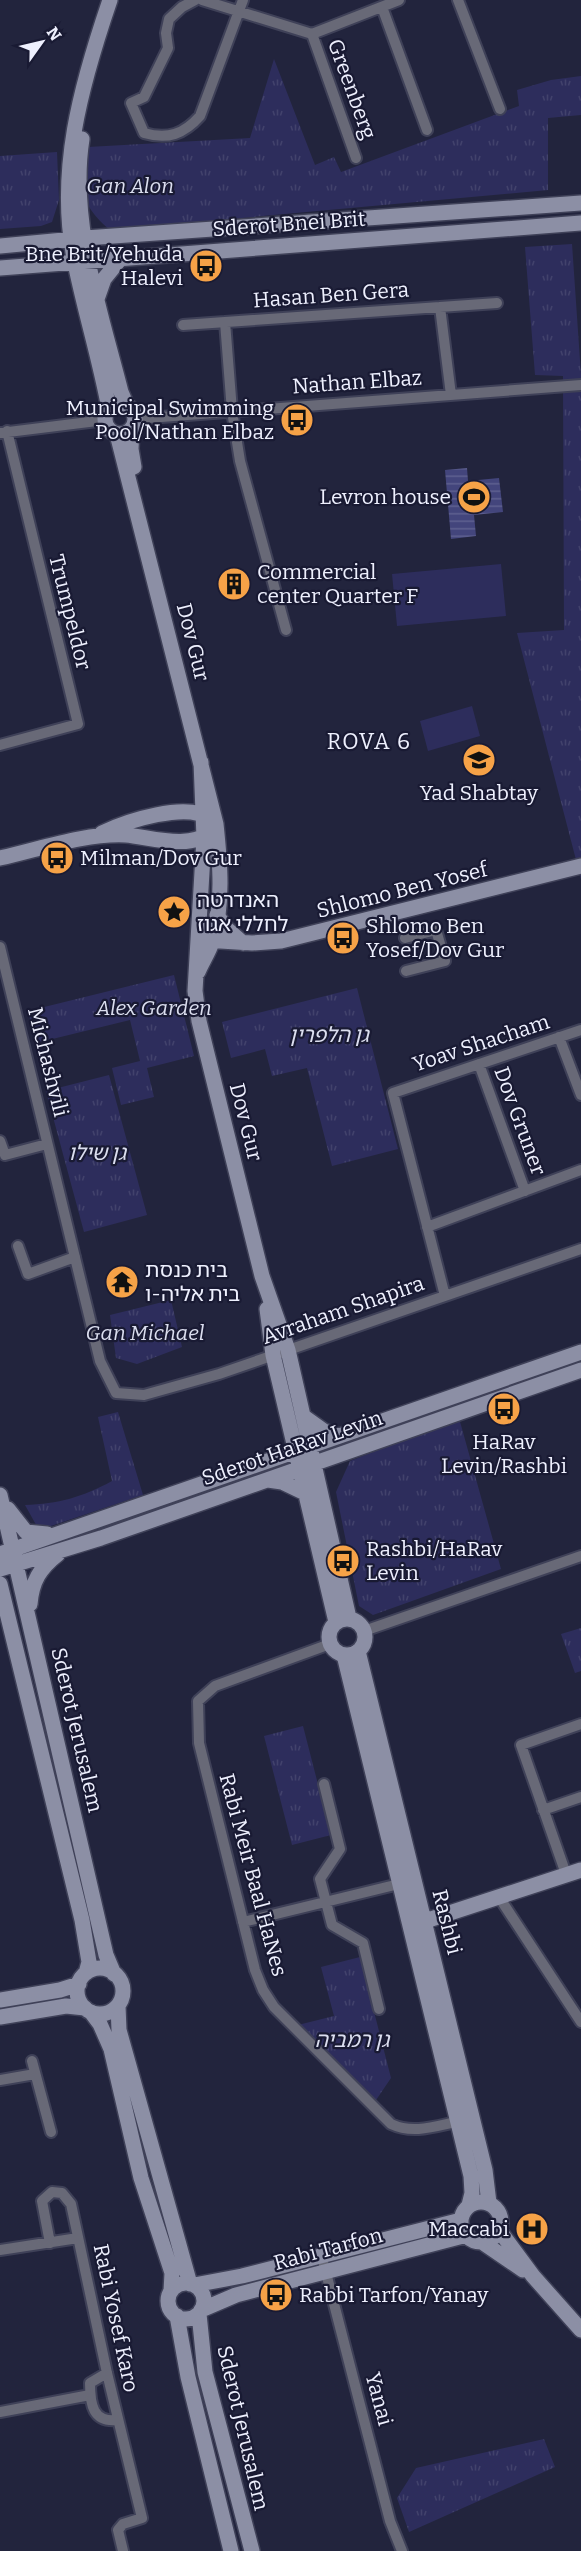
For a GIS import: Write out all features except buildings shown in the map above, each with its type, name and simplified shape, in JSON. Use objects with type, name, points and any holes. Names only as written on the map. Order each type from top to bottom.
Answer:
[{"type":"street","points":[[110,0],[87,65],[68,169],[75,211],[113,236]]},
{"type":"street","points":[[36,243],[56,233],[75,211],[80,154],[94,69],[119,0]]},
{"type":"street","points":[[195,0],[182,7],[169,19],[166,33],[168,48],[144,98],[131,103],[144,133],[157,137],[180,133],[189,128],[200,116],[241,5]]},
{"type":"street","points":[[202,0],[241,5],[312,34],[390,3],[427,130]]},
{"type":"street","points":[[458,0],[500,109]]},
{"type":"street","name":"Greenberg","points":[[312,34],[356,158]]},
{"type":"street","name":"Sderot Bnei Brit","points":[[0,246],[581,203]]},
{"type":"street","name":"Dov Gur","points":[[75,211],[81,261],[107,415]]},
{"type":"street","name":"Sderot Bnei Brit","points":[[0,268],[581,223]]},
{"type":"street","points":[[97,299],[104,279],[121,258]]},
{"type":"street","name":"Dov Gur","points":[[81,261],[97,299],[121,392],[128,422],[138,520],[152,567],[216,824],[220,875],[217,915],[212,941],[195,977]]},
{"type":"street","name":"Hasan Ben Gera","points":[[183,325],[497,303]]},
{"type":"street","name":"Hasan Ben Gera","points":[[440,307],[451,395]]},
{"type":"street","name":"Hasan Ben Gera","points":[[225,322],[232,411],[240,462],[286,630]]},
{"type":"street","name":"Nathan Elbaz","points":[[128,422],[232,411],[581,385]]},
{"type":"street","points":[[3,432],[107,415],[118,404],[128,422],[108,428],[107,415]]},
{"type":"street","name":"Trumpeldor","points":[[0,744],[78,724],[3,432]]},
{"type":"street","name":"Dov Gur","points":[[201,762],[204,838],[195,977],[199,1021],[303,1448]]},
{"type":"street","points":[[176,812],[202,788]]},
{"type":"street","points":[[0,858],[94,836],[137,820],[176,812],[202,812],[216,824],[204,838],[180,841],[129,836],[94,836]]},
{"type":"street","points":[[180,841],[202,862]]},
{"type":"street","name":"Shlomo Ben Yosef","points":[[196,939],[243,943],[281,941],[581,866]]},
{"type":"street","points":[[217,915],[226,928],[243,943]]},
{"type":"street","points":[[405,938],[436,930],[445,961],[406,971]]},
{"type":"street","name":"Michashvili","points":[[0,948],[100,1361],[116,1393]]},
{"type":"street","name":"Yoav Shacham","points":[[428,1227],[393,1093],[581,1030]]},
{"type":"street","points":[[559,1037],[581,1095]]},
{"type":"street","name":"Dov Gruner","points":[[479,1064],[525,1191]]},
{"type":"street","points":[[0,1141],[5,1155],[47,1144]]},
{"type":"street","points":[[445,1296],[428,1227],[581,1170]]},
{"type":"street","points":[[18,1246],[28,1274],[75,1257]]},
{"type":"street","name":"Avraham Shapira","points":[[116,1393],[144,1395],[281,1353],[581,1249]]},
{"type":"street","name":"Sderot HaRav Levin","points":[[10,1556],[56,1534],[581,1352]]},
{"type":"street","name":"Dov Gur","points":[[281,1353],[303,1416],[303,1448]]},
{"type":"street","name":"Sderot HaRav Levin","points":[[10,1556],[63,1550],[581,1370]]},
{"type":"street","points":[[303,1416],[324,1431],[337,1436]]},
{"type":"street","points":[[303,1448],[342,1620]]},
{"type":"street","points":[[314,1496],[325,1480],[336,1456]]},
{"type":"street","points":[[265,1479],[282,1482],[314,1496]]},
{"type":"street","points":[[0,1494],[14,1520],[26,1532],[56,1534]]},
{"type":"street","name":"Sderot Jerusalem","points":[[0,1494],[10,1556],[30,1618],[106,1955],[114,1974]]},
{"type":"street","points":[[30,1618],[31,1589],[39,1570],[63,1550]]},
{"type":"street","points":[[0,1569],[10,1556]]},
{"type":"street","points":[[364,1631],[581,1556]]},
{"type":"street","name":"Sderot Jerusalem","points":[[0,1584],[82,1920],[89,1962],[82,1978]]},
{"type":"street","points":[[0,1609],[11,1630]]},
{"type":"street","points":[[342,1620],[358,1623],[364,1631],[364,1642],[351,1653],[330,1644],[329,1632],[342,1620]]},
{"type":"street","name":"Rabi Meir Baal HaNes","points":[[330,1644],[215,1686],[198,1701],[199,1743],[255,1970],[263,1990],[274,2007],[391,2124],[403,2130],[416,2130],[456,2122]]},
{"type":"street","name":"Rashbi","points":[[351,1653],[399,1884],[472,2183],[469,2205]]},
{"type":"street","name":"Rashbi","points":[[351,1653],[425,1921],[485,2170],[489,2203]]},
{"type":"street","points":[[410,1926],[574,1872],[543,1810],[521,1745],[581,1724]]},
{"type":"street","points":[[324,1784],[340,1849],[320,1879],[332,1925],[363,1943],[379,2009]]},
{"type":"street","points":[[543,1810],[581,1797]]},
{"type":"street","points":[[243,1922],[399,1884]]},
{"type":"street","points":[[499,1896],[581,2022]]},
{"type":"street","points":[[0,2000],[60,1990],[82,1978],[100,1969],[114,1974],[123,1989],[118,2006],[119,2030],[192,2285],[203,2296],[200,2312],[186,2319],[177,2316],[169,2307],[172,2273],[141,2178],[111,2049],[100,2024],[78,1994],[82,1978]]},
{"type":"street","points":[[0,2017],[66,2006],[103,2014],[118,2006]]},
{"type":"street","points":[[32,2061],[51,2132]]},
{"type":"street","points":[[0,2080],[35,2074]]},
{"type":"street","name":"Rabi Yosef Karo","points":[[50,2243],[41,2205],[45,2197],[52,2192],[62,2193],[68,2198],[78,2238],[107,2373],[142,2518],[123,2524],[118,2530],[123,2551]]},
{"type":"street","points":[[482,2242],[492,2238],[499,2230],[501,2218],[489,2203],[478,2202],[469,2205],[461,2220],[466,2235],[482,2242],[533,2276]]},
{"type":"street","name":"Rabi Tarfon","points":[[200,2312],[236,2295],[323,2263],[461,2220]]},
{"type":"street","points":[[499,2230],[533,2276],[581,2330]]},
{"type":"street","name":"Rabi Tarfon","points":[[192,2285],[323,2263],[466,2235]]},
{"type":"street","points":[[0,2250],[78,2238]]},
{"type":"street","name":"Yanai","points":[[323,2263],[390,2521],[402,2551]]},
{"type":"street","points":[[171,2291],[180,2285],[192,2285]]},
{"type":"street","name":"Sderot Jerusalem","points":[[200,2312],[205,2372],[252,2551]]},
{"type":"street","name":"Sderot Jerusalem","points":[[177,2316],[188,2377],[231,2551]]},
{"type":"street","points":[[107,2373],[90,2383],[92,2406],[99,2418],[107,2421],[118,2420]]},
{"type":"street","points":[[0,2412],[90,2395]]},
{"type":"green space","name":"Gan Alon","points":[[274,59],[315,165],[334,157],[341,172],[519,106],[517,90],[551,80],[581,76],[581,115],[548,118],[548,190],[110,230],[99,220],[91,210],[85,193],[88,147],[250,138]]},
{"type":"green space","points":[[57,152],[59,200],[52,222],[41,226],[0,229],[0,156]]},
{"type":"green space","points":[[572,244],[581,375],[581,879],[517,633],[564,630],[563,376],[535,375],[525,247]]},
{"type":"green space","points":[[501,564],[506,616],[397,626],[392,574]]},
{"type":"green space","points":[[472,706],[480,736],[428,751],[420,721]]},
{"type":"green space","name":"Alex Garden","points":[[174,975],[194,1056],[147,1068],[154,1097],[121,1105],[112,1068],[140,1061],[130,1020],[36,1043],[28,1011]]},
{"type":"green space","name":"גן הלפרין","points":[[357,988],[398,1149],[332,1166],[307,1068],[272,1076],[265,1049],[231,1058],[222,1022]]},
{"type":"green space","name":"גן שילו","points":[[109,1075],[147,1215],[84,1232],[46,1091]]},
{"type":"green space","name":"Gan Michael","points":[[171,1300],[182,1347],[137,1364],[116,1358],[110,1315]]},
{"type":"green space","points":[[118,1412],[143,1495],[39,1530],[25,1505],[70,1499],[112,1481],[98,1417]]},
{"type":"green space","points":[[459,1418],[501,1569],[373,1615],[359,1606],[336,1492],[350,1461]]},
{"type":"green space","points":[[581,1628],[581,1671],[575,1673],[561,1634]]},
{"type":"green space","points":[[303,1726],[331,1835],[292,1845],[264,1736]]},
{"type":"green space","name":"גן רמביה","points":[[360,1957],[391,2078],[374,2103],[298,2025],[334,2016],[321,1967]]},
{"type":"green space","points":[[544,2439],[555,2467],[409,2532],[397,2498],[416,2468]]},
{"type":"shaded area","name":"Levron house","points":[[467,468],[468,481],[499,478],[503,512],[474,515],[476,536],[451,539],[445,470]]},
{"type":"place","name":"Bne Brit/Yehuda Halevi","points":[[206,266]]},
{"type":"place","name":"Municipal Swimming Pool/Nathan Elbaz","points":[[297,420]]},
{"type":"place","name":"Levron house","points":[[474,497]]},
{"type":"place","name":"Commercial center Quarter F","points":[[234,584]]},
{"type":"place","name":"Yad Shabtay","points":[[479,760]]},
{"type":"place","name":"Milman/Dov Gur","points":[[57,858]]},
{"type":"place","name":"האנדרטה לחללי אגוז","points":[[174,912]]},
{"type":"place","name":"Shlomo Ben Yosef/Dov Gur","points":[[343,938]]},
{"type":"place","name":"בית כנסת בית אליה-ו","points":[[122,1282]]},
{"type":"place","name":"HaRav Levin/Rashbi","points":[[504,1409]]},
{"type":"place","name":"Rashbi/HaRav Levin","points":[[343,1561]]},
{"type":"place","name":"Maccabi","points":[[532,2229]]},
{"type":"place","name":"Rabbi Tarfon/Yanay","points":[[276,2295]]},
{"type":"district","name":"ROVA 6","points":[[369,741]]}]
